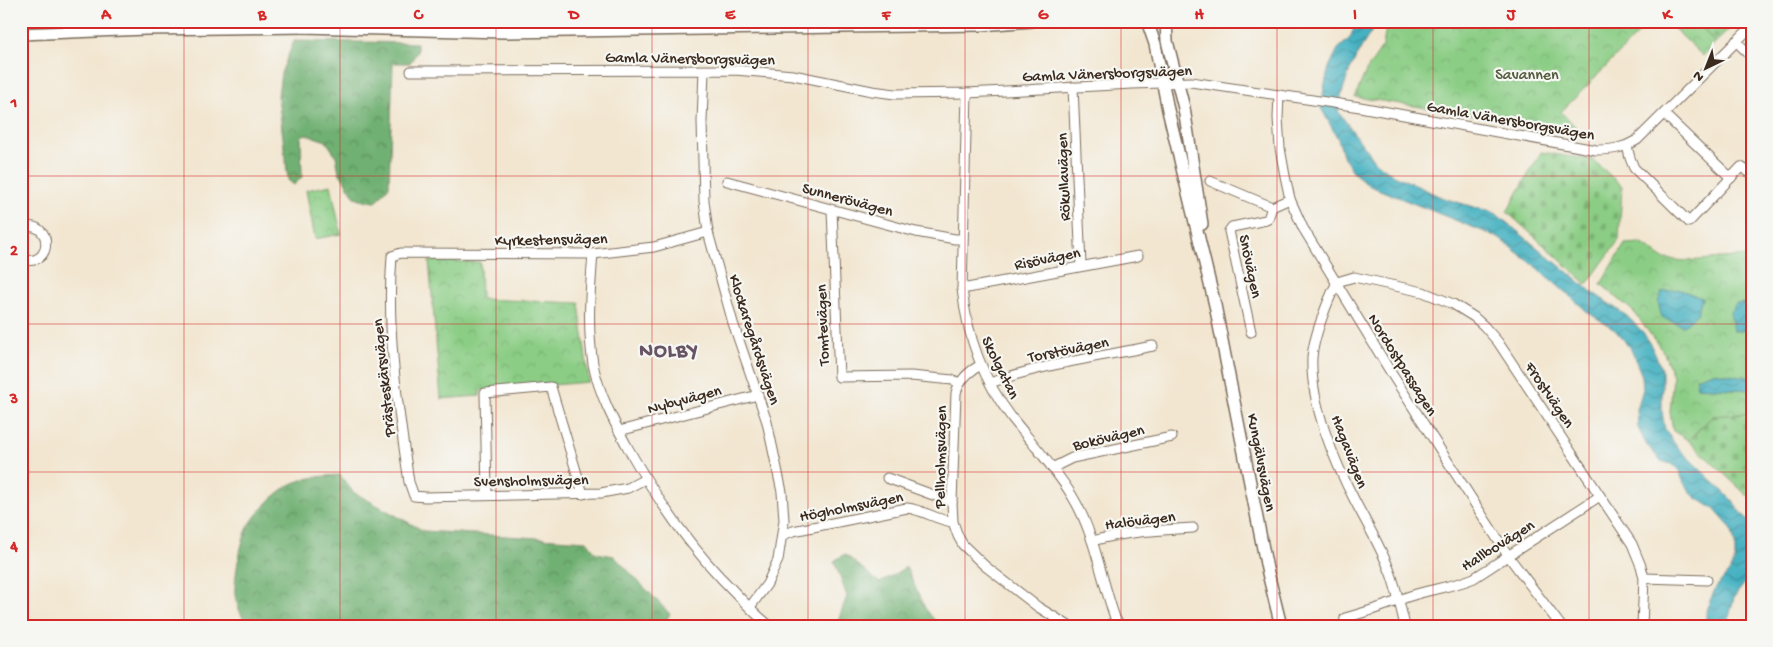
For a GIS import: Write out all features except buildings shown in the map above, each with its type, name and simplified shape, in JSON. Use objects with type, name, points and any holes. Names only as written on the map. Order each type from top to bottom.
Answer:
[{"type":"main road","points":[[302,28],[612,21]]},
{"type":"main road","points":[[21,34],[146,28],[302,28],[504,32],[904,24],[980,26],[1032,21]]},
{"type":"main road","name":"Kungälvsvägen","points":[[1147,21],[1215,305]]},
{"type":"main road","name":"Kungälvsvägen","points":[[1166,21],[1167,41],[1184,108],[1215,305],[1267,569],[1281,626]]},
{"type":"street","points":[[1752,26],[1664,114],[1628,146],[1634,168],[1689,222],[1741,167],[1752,174]]},
{"type":"street","points":[[1736,41],[1752,57]]},
{"type":"street","name":"Gamla Vänersborgsvägen","points":[[411,71],[735,70],[793,75],[895,94],[966,93],[1192,82],[1346,105],[1596,150],[1609,150],[1628,146]]},
{"type":"street","name":"Klockaregårdsvägen","points":[[704,71],[704,201],[708,232],[733,323],[767,422],[782,492],[782,535],[778,560],[773,573],[750,607]]},
{"type":"street","name":"Rökullavägen","points":[[1074,87],[1081,266]]},
{"type":"street","name":"Skolgatan","points":[[966,93],[962,239],[964,315],[972,341],[990,383],[1011,417],[1052,468],[1071,494],[1078,508],[1092,541],[1117,624]]},
{"type":"street","name":"Nordostpassagen","points":[[1279,95],[1280,148],[1290,199],[1311,242],[1393,376],[1509,557],[1561,626]]},
{"type":"street","points":[[1664,114],[1731,178]]},
{"type":"street","name":"Sunnerövägen","points":[[726,181],[916,232],[962,239]]},
{"type":"street","points":[[1210,181],[1272,207]]},
{"type":"street","name":"Snövägen","points":[[1251,332],[1229,231],[1232,227],[1268,219],[1272,207],[1290,199]]},
{"type":"street","points":[[21,204],[23,227],[33,226],[40,230],[45,236],[46,244],[45,250],[39,258],[28,261],[21,259]]},
{"type":"street","name":"Tomtevägen","points":[[832,210],[839,378],[911,376],[953,380],[959,383]]},
{"type":"street","name":"Kyrkestensvägen","points":[[392,256],[401,253],[594,254],[654,247],[708,232]]},
{"type":"street","points":[[594,254],[589,312],[594,365],[602,394],[619,431],[645,479],[689,543],[738,597],[770,626]]},
{"type":"street","name":"Prästeskärsvägen","points":[[392,256],[390,328],[393,369],[409,482],[414,496]]},
{"type":"street","name":"Risövägen","points":[[962,289],[1138,256]]},
{"type":"street","name":"Frostvägen","points":[[1337,282],[1354,277],[1423,292],[1453,304],[1474,317],[1484,326],[1498,342],[1632,544],[1642,566],[1644,578],[1642,626]]},
{"type":"street","name":"Hagavägen","points":[[1337,282],[1328,299],[1314,346],[1312,357],[1313,380],[1329,443],[1339,468],[1391,575],[1405,626]]},
{"type":"street","name":"Torstövägen","points":[[990,383],[1017,373],[1154,346]]},
{"type":"street","points":[[959,383],[974,369],[982,366]]},
{"type":"street","name":"Pellholmsvägen","points":[[959,383],[955,406],[952,502],[953,522],[963,545],[985,566],[1038,607],[1069,626]]},
{"type":"street","points":[[487,495],[485,393],[551,387],[583,494]]},
{"type":"street","name":"Nybyvägen","points":[[619,431],[758,395]]},
{"type":"street","name":"Bokövägen","points":[[1052,468],[1072,458],[1172,437]]},
{"type":"street","points":[[887,478],[952,502]]},
{"type":"street","name":"Svensholmsvägen","points":[[414,496],[601,493],[628,488],[645,479]]},
{"type":"street","name":"Hallbovägen","points":[[1344,622],[1407,598],[1462,583],[1483,573],[1600,496]]},
{"type":"street","name":"Högholmsvägen","points":[[782,535],[907,508],[923,511],[939,520],[953,522]]},
{"type":"street","name":"Halövägen","points":[[1092,541],[1116,534],[1192,528]]},
{"type":"street","points":[[1644,578],[1707,580]]},
{"type":"street","points":[[1106,626],[1117,624]]},
{"type":"green space","name":"Savannen","points":[[1387,21],[1651,21],[1561,112],[1586,137],[1486,117],[1355,97],[1366,71],[1383,46]]},
{"type":"green space","points":[[1666,21],[1696,21],[1715,43],[1703,56]]},
{"type":"green space","points":[[1696,21],[1738,21],[1715,43]]},
{"type":"green space","points":[[294,41],[417,43],[417,52],[410,63],[393,63],[389,186],[376,202],[355,197],[339,172],[336,156],[326,141],[305,134],[301,137],[302,177],[294,185],[288,180],[278,96],[281,73]]},
{"type":"green space","points":[[1541,152],[1593,160],[1622,186],[1619,240],[1587,284],[1507,212]]},
{"type":"green space","points":[[331,185],[341,234],[315,239],[306,190]]},
{"type":"green space","points":[[1641,243],[1664,259],[1688,261],[1745,256],[1752,253],[1752,302],[1736,304],[1733,331],[1752,330],[1752,378],[1713,372],[1696,378],[1697,387],[1752,390],[1752,413],[1713,416],[1688,440],[1673,431],[1670,412],[1673,376],[1664,353],[1634,312],[1601,284],[1625,244]]},
{"type":"green space","points":[[429,261],[480,262],[481,299],[579,303],[589,382],[480,391],[480,396],[441,399]]},
{"type":"green space","points":[[1752,413],[1752,500],[1688,440],[1713,416]]},
{"type":"green space","points":[[340,475],[353,492],[424,531],[587,541],[596,553],[614,556],[670,614],[662,626],[248,626],[238,607],[235,587],[241,548],[250,524],[267,503],[288,486],[307,479]]},
{"type":"green space","points":[[845,554],[880,583],[906,567],[925,608],[939,626],[836,626],[847,596],[834,561]]},
{"type":"water","points":[[1357,21],[1375,21],[1375,26],[1352,66],[1338,111],[1375,162],[1394,175],[1443,198],[1495,213],[1592,292],[1627,316],[1643,332],[1655,353],[1662,372],[1662,412],[1665,430],[1677,447],[1729,497],[1752,526],[1752,574],[1734,597],[1727,626],[1704,626],[1709,603],[1716,587],[1729,572],[1735,560],[1735,543],[1731,528],[1714,509],[1695,497],[1684,483],[1678,469],[1671,464],[1661,461],[1646,444],[1638,428],[1637,409],[1643,389],[1642,376],[1630,347],[1615,330],[1589,313],[1534,265],[1497,237],[1370,186],[1355,174],[1344,158],[1338,139],[1321,108],[1329,67],[1338,49],[1350,38]]},
{"type":"water","points":[[1679,289],[1702,298],[1697,314],[1683,326],[1662,318],[1658,302],[1662,292]]},
{"type":"water","points":[[1752,302],[1752,330],[1733,331],[1730,312],[1736,304]]},
{"type":"water","points":[[1713,372],[1752,378],[1752,390],[1697,387],[1696,378]]},
{"type":"district","name":"NOLBY","points":[[669,349]]}]
